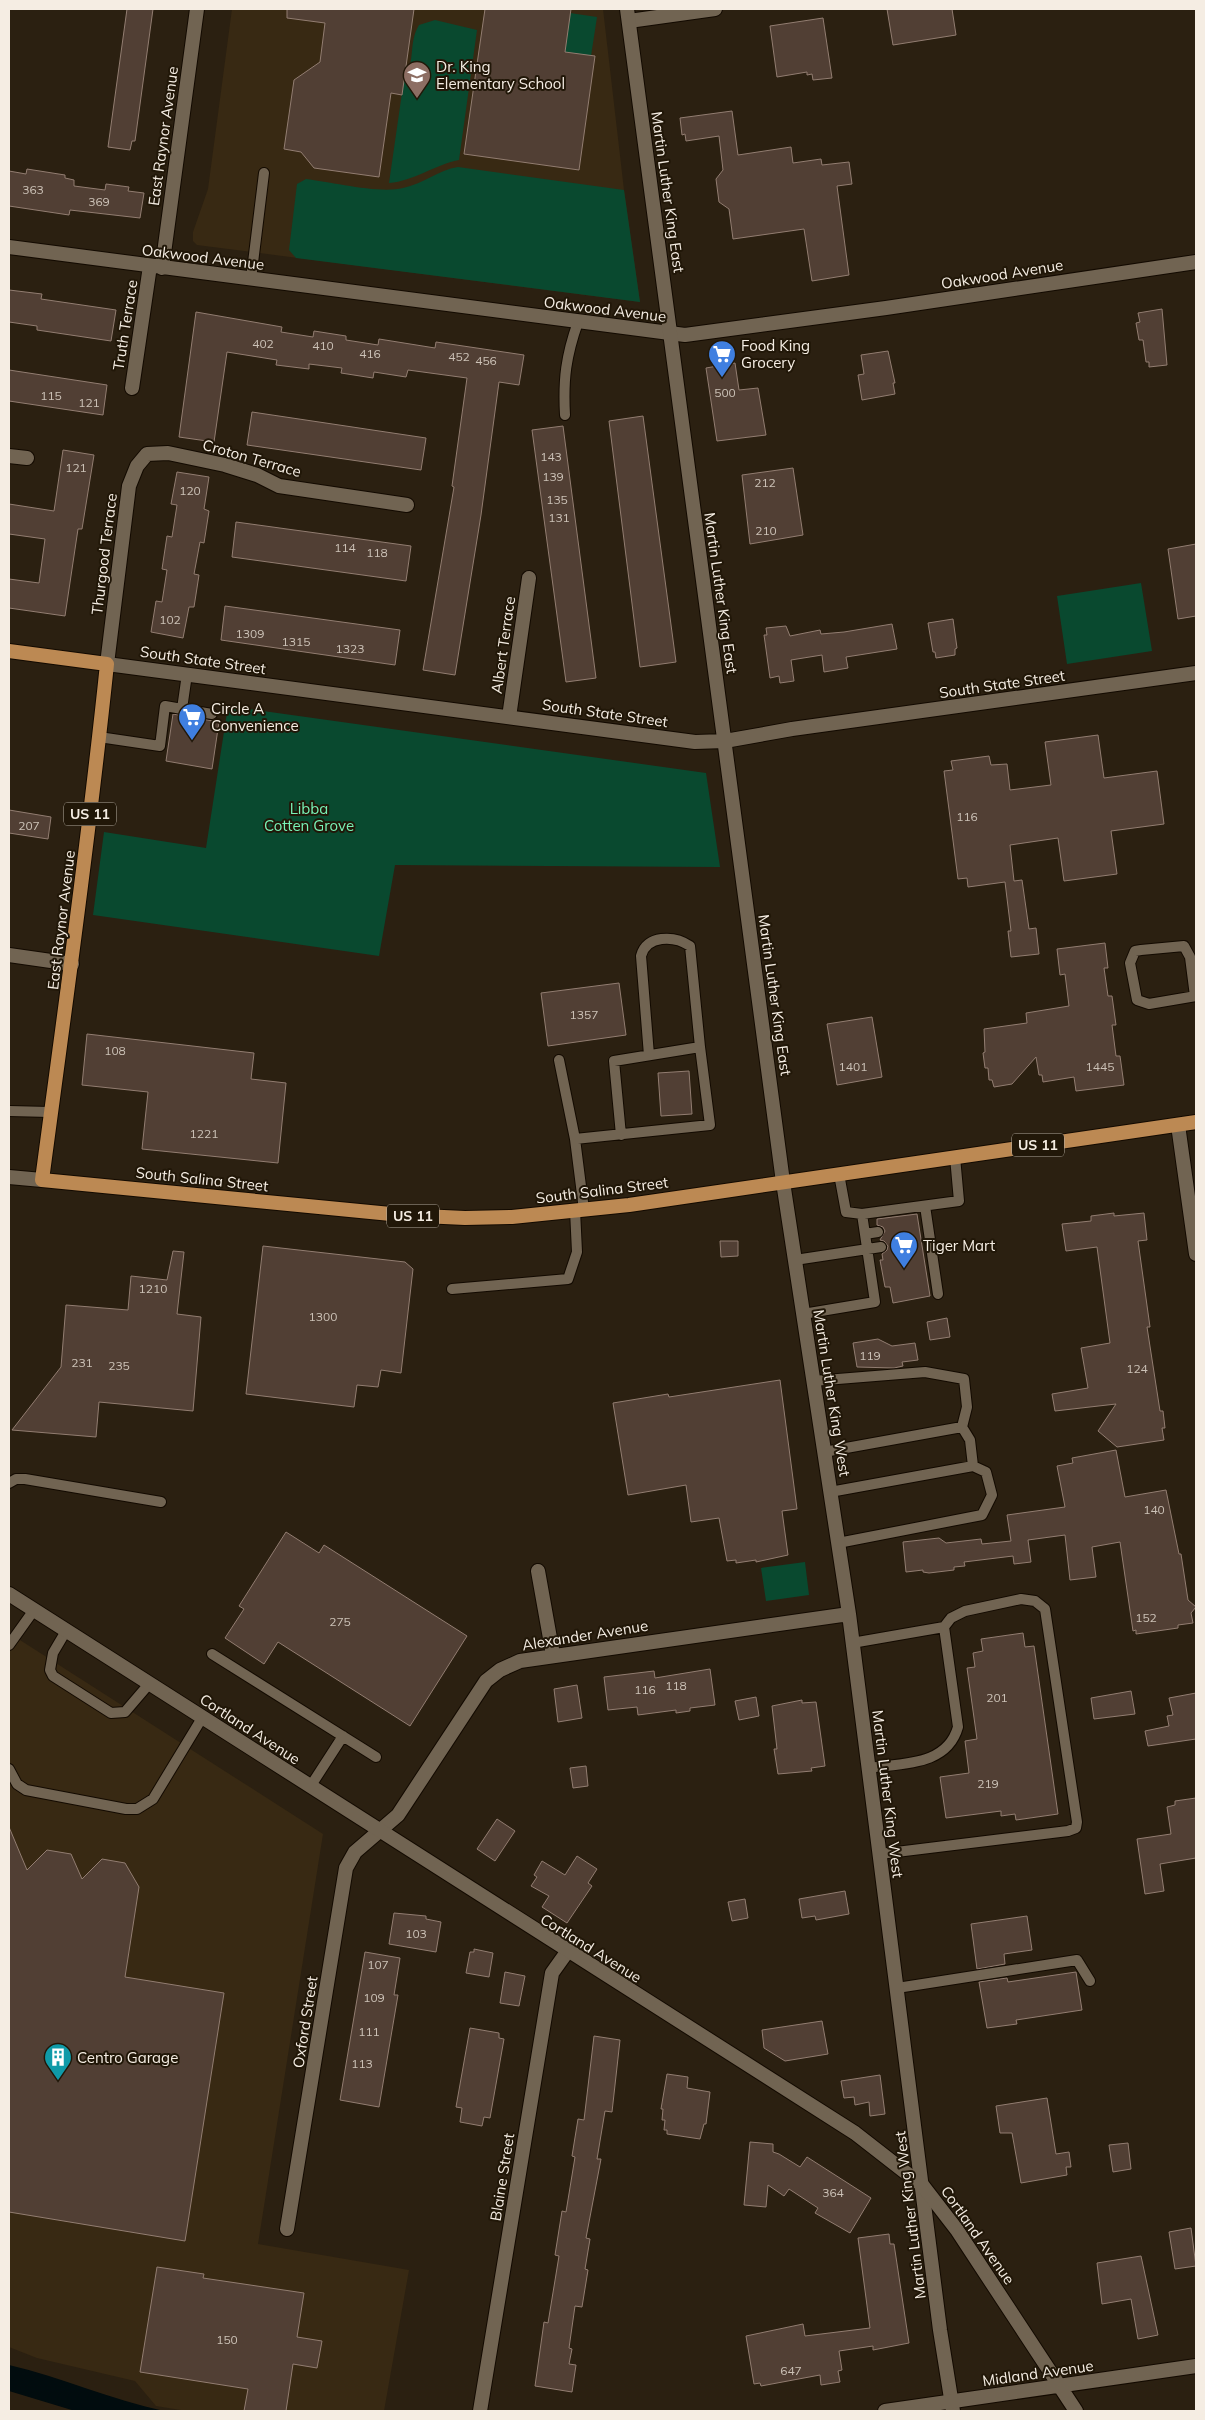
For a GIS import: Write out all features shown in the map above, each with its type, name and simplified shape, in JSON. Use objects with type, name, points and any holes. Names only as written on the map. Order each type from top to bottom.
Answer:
[{"type":"main road","name":"South State Street","points":[[9,650],[107,664]]},
{"type":"main road","name":"East Raynor Avenue","points":[[42,1180],[72,964],[107,664]]},
{"type":"main road","name":"South Salina Street","points":[[42,1180],[401,1215],[465,1218],[580,1210],[1196,1122]]},
{"type":"street","name":"East Raynor Avenue","points":[[156,267],[197,9]]},
{"type":"street","points":[[628,15],[715,9]]},
{"type":"street","name":"Martin Luther King East","points":[[628,15],[783,1182]]},
{"type":"street","name":"Oakwood Avenue","points":[[9,247],[671,334],[700,333],[876,309],[1196,262]]},
{"type":"street","name":"Truth Terrace","points":[[132,388],[156,267]]},
{"type":"street","name":"Croton Terrace","points":[[148,454],[168,453],[225,465],[257,475],[279,486],[407,505]]},
{"type":"street","name":"Thurgood Terrace","points":[[107,664],[130,486],[137,466],[148,454]]},
{"type":"street","points":[[9,456],[27,458]]},
{"type":"street","name":"Albert Terrace","points":[[509,717],[529,578]]},
{"type":"street","name":"South State Street","points":[[107,664],[695,742],[724,741],[792,728],[1196,673]]},
{"type":"street","points":[[9,956],[72,964]]},
{"type":"street","points":[[1178,1125],[1196,1254]]},
{"type":"street","name":"South Salina Street","points":[[9,1177],[42,1180]]},
{"type":"street","name":"Martin Luther King West","points":[[783,1182],[849,1614],[940,2330],[952,2407]]},
{"type":"street","points":[[538,1571],[553,1655]]},
{"type":"street","name":"Cortland Avenue","points":[[9,1594],[567,1952],[855,2133],[923,2186],[957,2230],[1076,2411]]},
{"type":"street","name":"Alexander Avenue","points":[[378,1831],[398,1815],[486,1681],[500,1670],[520,1661],[553,1655],[849,1614]]},
{"type":"street","name":"Oxford Street","points":[[288,2229],[346,1868],[356,1852],[378,1831]]},
{"type":"street","name":"Blaine Street","points":[[480,2411],[552,1973],[567,1952]]},
{"type":"street","name":"Midland Avenue","points":[[885,2411],[952,2407],[1060,2386],[1196,2366]]},
{"type":"lane","points":[[251,279],[264,173]]},
{"type":"lane","points":[[565,415],[563,381],[570,344],[578,322]]},
{"type":"lane","points":[[182,709],[187,674]]},
{"type":"lane","points":[[99,737],[160,746],[165,706],[212,714]]},
{"type":"lane","points":[[575,1139],[710,1125],[690,946],[682,940],[672,939],[649,942],[643,947],[641,956],[649,1056]]},
{"type":"lane","points":[[1184,946],[1190,957],[1196,996],[1149,1004],[1137,1000],[1130,963],[1135,951],[1184,946]]},
{"type":"lane","points":[[621,1135],[614,1060],[700,1047]]},
{"type":"lane","points":[[452,1290],[568,1280],[577,1252],[580,1210],[575,1139],[559,1060]]},
{"type":"lane","points":[[9,1111],[50,1112]]},
{"type":"lane","points":[[839,1174],[846,1212],[862,1214],[925,1206],[959,1201],[955,1157]]},
{"type":"lane","points":[[925,1206],[924,1227],[926,1241],[938,1294]]},
{"type":"lane","points":[[803,1314],[875,1302],[862,1214]]},
{"type":"lane","points":[[865,1234],[878,1232]]},
{"type":"lane","points":[[795,1260],[881,1247]]},
{"type":"lane","points":[[813,1381],[925,1372],[964,1379],[967,1407],[962,1427],[970,1440],[973,1466]]},
{"type":"lane","points":[[824,1452],[962,1427]]},
{"type":"lane","points":[[830,1492],[973,1466],[986,1472],[992,1495],[982,1515],[838,1542]]},
{"type":"lane","points":[[9,1483],[16,1479],[25,1479],[161,1502]]},
{"type":"lane","points":[[852,1643],[944,1627],[951,1618],[965,1611],[1021,1599],[1035,1601],[1045,1609],[1077,1822],[1076,1828],[1068,1831],[880,1854]]},
{"type":"lane","points":[[9,1645],[34,1610]]},
{"type":"lane","points":[[868,1768],[924,1760],[939,1755],[955,1740],[958,1727],[944,1627]]},
{"type":"lane","points":[[66,1631],[53,1653],[50,1670],[53,1676],[111,1714],[125,1712],[149,1684]]},
{"type":"lane","points":[[212,1654],[376,1757]]},
{"type":"lane","points":[[9,1769],[17,1784],[26,1790],[126,1809],[137,1809],[153,1799],[202,1718]]},
{"type":"lane","points":[[310,1787],[343,1736]]},
{"type":"lane","points":[[897,1988],[1076,1960],[1090,1981]]},
{"type":"shaded area","name":"Dr. King Elementary School","points":[[232,9],[603,9],[624,190],[640,302],[197,245],[193,241],[193,232],[208,189]]},
{"type":"shaded area","points":[[9,1633],[323,1834],[258,2244],[409,2270],[384,2411],[187,2411],[156,2406],[135,2381],[37,2358],[9,2347]]},
{"type":"shaded area","points":[[9,2365],[125,2401],[164,2411],[75,2411],[9,2391]]},
{"type":"green space","points":[[570,13],[597,17],[591,56],[565,52]]},
{"type":"green space","points":[[435,20],[477,30],[459,160],[398,182],[389,183],[404,79],[410,66],[414,39],[419,25]]},
{"type":"green space","points":[[458,167],[624,190],[640,302],[296,258],[289,250],[297,184],[306,179],[381,190],[410,186]]},
{"type":"green space","points":[[1141,583],[1152,651],[1067,664],[1057,596]]},
{"type":"green space","name":"Libba Cotten Grove","points":[[228,706],[706,773],[720,867],[395,865],[379,956],[93,915],[104,832],[206,848]]},
{"type":"green space","points":[[805,1562],[809,1595],[766,1601],[761,1568]]},
{"type":"building","points":[[127,9],[153,9],[135,141],[132,141],[130,150],[108,147]]},
{"type":"building","points":[[287,9],[414,9],[402,95],[391,93],[379,177],[314,168],[301,152],[284,149],[294,80],[320,62],[325,23],[287,18]]},
{"type":"building","points":[[485,9],[571,9],[565,52],[595,56],[579,170],[464,154]]},
{"type":"building","points":[[887,9],[952,9],[956,35],[893,45]]},
{"type":"building","points":[[823,18],[832,78],[813,80],[812,74],[807,75],[807,72],[777,77],[770,26]]},
{"type":"building","points":[[732,111],[738,155],[791,147],[793,163],[821,159],[822,165],[849,162],[852,184],[837,186],[849,275],[812,281],[804,229],[733,239],[729,209],[719,202],[716,179],[723,170],[719,136],[686,141],[685,134],[682,135],[680,118]]},
{"type":"building","points":[[27,169],[65,175],[65,178],[74,180],[74,186],[105,190],[106,184],[129,187],[128,191],[144,193],[140,218],[70,210],[69,215],[9,206],[9,171],[26,174]]},
{"type":"building","points":[[9,290],[42,294],[41,299],[116,310],[111,341],[37,330],[37,326],[9,322]]},
{"type":"building","points":[[1162,309],[1167,365],[1149,367],[1149,362],[1146,362],[1143,340],[1139,340],[1136,323],[1140,322],[1138,313]]},
{"type":"building","points":[[196,312],[282,327],[281,332],[313,337],[314,331],[346,336],[346,340],[378,345],[379,339],[435,348],[436,342],[524,355],[519,385],[499,382],[481,515],[455,675],[423,670],[454,487],[452,486],[467,378],[408,370],[406,377],[374,372],[373,378],[341,373],[342,368],[309,364],[309,369],[276,365],[277,360],[227,352],[214,442],[179,437]]},
{"type":"building","points":[[888,351],[895,383],[893,383],[895,394],[862,400],[858,375],[864,374],[861,355]]},
{"type":"building","points":[[735,363],[739,390],[758,388],[766,435],[717,441],[706,368]]},
{"type":"building","points":[[9,370],[107,385],[103,415],[9,401]]},
{"type":"building","points":[[252,412],[426,438],[421,470],[247,445]]},
{"type":"building","points":[[643,416],[676,662],[640,667],[609,421]]},
{"type":"building","points":[[563,426],[596,678],[566,682],[532,430]]},
{"type":"building","points":[[63,450],[94,455],[82,529],[78,529],[65,616],[9,608],[9,579],[39,583],[45,539],[9,534],[9,504],[54,511]]},
{"type":"building","points":[[793,468],[803,535],[750,544],[742,475]]},
{"type":"building","points":[[177,472],[209,477],[204,509],[209,511],[204,543],[200,542],[194,574],[199,575],[194,607],[189,607],[183,638],[151,632],[156,601],[162,602],[167,570],[162,569],[167,536],[172,537],[177,505],[171,504]]},
{"type":"building","points":[[236,522],[411,546],[406,581],[232,557]]},
{"type":"building","points":[[1196,544],[1196,616],[1178,619],[1168,549]]},
{"type":"building","points":[[225,606],[400,630],[395,665],[221,640]]},
{"type":"building","points":[[953,619],[957,648],[955,649],[955,655],[936,658],[935,652],[933,652],[928,623]]},
{"type":"building","points":[[892,624],[897,649],[846,657],[848,668],[824,672],[822,655],[791,660],[794,681],[780,683],[779,676],[770,678],[764,635],[767,635],[766,628],[786,626],[790,636],[820,630],[821,634]]},
{"type":"building","name":"Circle A Convenience","points":[[173,714],[219,722],[212,769],[166,761]]},
{"type":"building","points":[[1098,735],[1104,778],[1157,771],[1164,824],[1111,831],[1117,874],[1064,881],[1058,838],[1010,845],[1014,881],[1022,880],[1029,929],[1036,928],[1039,954],[1011,957],[1008,931],[1011,931],[1005,882],[968,887],[967,878],[958,879],[944,771],[953,770],[951,761],[989,756],[991,765],[1007,764],[1010,790],[1051,785],[1045,742]]},
{"type":"building","points":[[9,810],[51,817],[48,839],[9,833]]},
{"type":"building","points":[[1105,943],[1108,968],[1104,968],[1108,996],[1112,996],[1116,1025],[1112,1025],[1116,1056],[1120,1056],[1124,1085],[1076,1091],[1074,1077],[1043,1082],[1042,1075],[1039,1075],[1036,1057],[1012,1084],[994,1087],[992,1080],[989,1080],[988,1068],[985,1068],[983,1053],[985,1052],[984,1029],[1027,1023],[1026,1013],[1069,1006],[1065,974],[1060,975],[1057,949]]},
{"type":"building","points":[[619,983],[626,1035],[548,1046],[541,993]]},
{"type":"building","points":[[872,1017],[882,1077],[837,1085],[827,1024]]},
{"type":"building","points":[[87,1034],[254,1053],[251,1079],[286,1083],[278,1163],[142,1149],[148,1092],[82,1085]]},
{"type":"building","points":[[689,1071],[692,1114],[661,1116],[658,1073]]},
{"type":"building","points":[[1114,1213],[1114,1216],[1144,1213],[1147,1240],[1138,1241],[1150,1327],[1147,1327],[1160,1411],[1163,1411],[1165,1428],[1162,1428],[1164,1440],[1117,1447],[1098,1431],[1116,1404],[1055,1411],[1052,1394],[1088,1388],[1081,1348],[1110,1343],[1097,1247],[1066,1251],[1062,1224],[1091,1221],[1091,1216]]},
{"type":"building","points":[[917,1214],[930,1296],[893,1303],[890,1287],[885,1287],[880,1260],[883,1260],[882,1254],[887,1250],[888,1246],[884,1241],[880,1240],[885,1231],[883,1227],[877,1225],[877,1219]]},
{"type":"building","points":[[720,1241],[738,1241],[738,1256],[721,1257]]},
{"type":"building","points":[[263,1246],[405,1262],[413,1269],[401,1373],[381,1370],[378,1387],[357,1385],[354,1407],[246,1394]]},
{"type":"building","points":[[173,1251],[184,1252],[177,1314],[201,1317],[193,1411],[99,1402],[96,1437],[12,1430],[61,1367],[66,1305],[128,1310],[131,1276],[167,1280]]},
{"type":"building","points":[[947,1318],[950,1337],[930,1340],[927,1322]]},
{"type":"building","points":[[878,1339],[892,1346],[915,1343],[918,1360],[902,1362],[903,1366],[894,1368],[857,1367],[853,1343]]},
{"type":"building","points":[[780,1380],[797,1509],[782,1511],[788,1555],[756,1562],[756,1560],[736,1563],[736,1560],[727,1561],[719,1518],[691,1522],[686,1485],[628,1495],[613,1403],[668,1394],[669,1397]]},
{"type":"building","points":[[1116,1450],[1125,1497],[1166,1490],[1179,1554],[1181,1554],[1188,1600],[1196,1607],[1191,1613],[1193,1623],[1178,1625],[1178,1628],[1136,1634],[1136,1630],[1133,1631],[1120,1542],[1092,1547],[1096,1577],[1070,1580],[1065,1535],[1028,1540],[1031,1562],[1014,1564],[1013,1556],[964,1562],[965,1566],[954,1567],[954,1570],[929,1573],[923,1572],[923,1570],[906,1572],[903,1542],[939,1538],[946,1543],[981,1539],[982,1544],[1011,1541],[1007,1515],[1065,1507],[1057,1466],[1073,1463],[1072,1458]]},
{"type":"building","points":[[286,1532],[319,1553],[324,1545],[467,1636],[410,1726],[278,1642],[264,1664],[225,1638],[244,1609],[239,1606]]},
{"type":"building","points":[[1023,1633],[1025,1647],[1034,1646],[1058,1814],[1016,1820],[1015,1814],[1001,1816],[1001,1811],[946,1818],[940,1777],[969,1773],[965,1741],[977,1739],[967,1668],[975,1667],[973,1653],[983,1651],[981,1639]]},
{"type":"building","points":[[710,1669],[715,1705],[690,1708],[690,1711],[676,1713],[676,1710],[638,1715],[637,1707],[608,1710],[604,1677],[654,1671],[655,1678]]},
{"type":"building","points":[[577,1685],[582,1718],[558,1722],[554,1689]]},
{"type":"building","points":[[1131,1691],[1135,1714],[1094,1719],[1091,1698]]},
{"type":"building","points":[[1196,1693],[1196,1739],[1148,1746],[1145,1731],[1169,1726],[1167,1716],[1173,1715],[1169,1698]]},
{"type":"building","points":[[756,1697],[759,1716],[739,1720],[735,1701]]},
{"type":"building","points":[[802,1700],[802,1703],[816,1702],[825,1766],[811,1768],[812,1771],[778,1774],[774,1749],[777,1749],[772,1706]]},
{"type":"building","points":[[586,1766],[588,1786],[573,1788],[570,1768]]},
{"type":"building","points":[[1196,1798],[1196,1858],[1160,1864],[1164,1891],[1145,1894],[1137,1839],[1171,1834],[1167,1807],[1175,1805],[1175,1801]]},
{"type":"building","points":[[497,1819],[515,1831],[495,1861],[477,1849]]},
{"type":"building","name":"Centro Garage","points":[[9,1827],[27,1870],[47,1850],[71,1854],[82,1879],[102,1859],[125,1863],[139,1887],[125,1977],[224,1993],[185,2241],[9,2212]]},
{"type":"building","points":[[577,1856],[597,1869],[588,1883],[592,1886],[567,1923],[542,1907],[549,1896],[531,1886],[537,1877],[534,1875],[542,1861],[565,1875]]},
{"type":"building","points":[[845,1891],[849,1914],[816,1920],[815,1916],[802,1918],[799,1899]]},
{"type":"building","points":[[745,1899],[748,1918],[732,1921],[728,1902]]},
{"type":"building","points":[[394,1913],[426,1916],[426,1919],[441,1922],[436,1952],[389,1944]]},
{"type":"building","points":[[1027,1916],[1032,1950],[1004,1954],[1005,1964],[977,1969],[971,1924]]},
{"type":"building","points":[[474,1949],[493,1953],[489,1977],[466,1973],[470,1952],[474,1952]]},
{"type":"building","points":[[365,1952],[400,1958],[394,1995],[398,1995],[379,2107],[340,2100]]},
{"type":"building","points":[[505,1972],[525,1976],[519,2006],[500,2003]]},
{"type":"building","points":[[1076,1972],[1082,2010],[1016,2020],[1017,2024],[987,2028],[979,1982],[1007,1978],[1008,1982]]},
{"type":"building","points":[[822,2021],[828,2054],[785,2061],[764,2048],[762,2030]]},
{"type":"building","points":[[470,2028],[499,2033],[499,2038],[504,2039],[490,2118],[484,2117],[482,2126],[460,2122],[462,2108],[456,2107]]},
{"type":"building","points":[[594,2036],[620,2040],[612,2112],[605,2111],[597,2159],[601,2159],[586,2238],[590,2239],[585,2269],[588,2270],[582,2307],[575,2306],[569,2348],[572,2349],[569,2364],[576,2365],[572,2392],[535,2386],[544,2322],[548,2323],[559,2256],[555,2255],[562,2211],[566,2212],[575,2157],[572,2156],[578,2119],[584,2120]]},
{"type":"building","points":[[667,2074],[688,2077],[687,2088],[710,2092],[706,2124],[704,2124],[700,2139],[667,2134],[667,2130],[664,2130],[665,2120],[662,2120],[663,2109],[661,2109]]},
{"type":"building","points":[[880,2075],[885,2114],[870,2116],[869,2102],[855,2105],[854,2097],[844,2098],[841,2081]]},
{"type":"building","points":[[1047,2098],[1056,2154],[1069,2152],[1071,2167],[1066,2167],[1067,2175],[1021,2183],[1012,2133],[1000,2133],[996,2106]]},
{"type":"building","points":[[750,2142],[773,2144],[773,2152],[800,2167],[807,2157],[871,2198],[850,2233],[815,2213],[818,2208],[789,2189],[784,2196],[768,2185],[766,2207],[744,2205]]},
{"type":"building","points":[[1128,2143],[1131,2169],[1113,2172],[1109,2145]]},
{"type":"building","points":[[1191,2228],[1196,2266],[1175,2269],[1169,2232]]},
{"type":"building","points":[[889,2234],[890,2244],[894,2244],[909,2343],[873,2350],[873,2346],[839,2351],[842,2370],[838,2371],[840,2382],[821,2385],[820,2375],[761,2386],[760,2383],[754,2384],[746,2336],[803,2324],[805,2336],[870,2328],[858,2238]]},
{"type":"building","points":[[1141,2256],[1158,2335],[1138,2339],[1131,2299],[1102,2304],[1097,2263]]},
{"type":"building","points":[[157,2267],[204,2274],[203,2278],[304,2293],[297,2337],[322,2341],[317,2368],[293,2364],[286,2411],[244,2411],[248,2389],[140,2372]]},
{"type":"place","name":"Dr. King Elementary School","points":[[417,99]]},
{"type":"place","name":"Food King Grocery","points":[[722,378]]},
{"type":"place","name":"Circle A Convenience","points":[[192,741]]},
{"type":"place","name":"Tiger Mart","points":[[904,1269]]},
{"type":"place","name":"Centro Garage","points":[[58,2081]]}]
